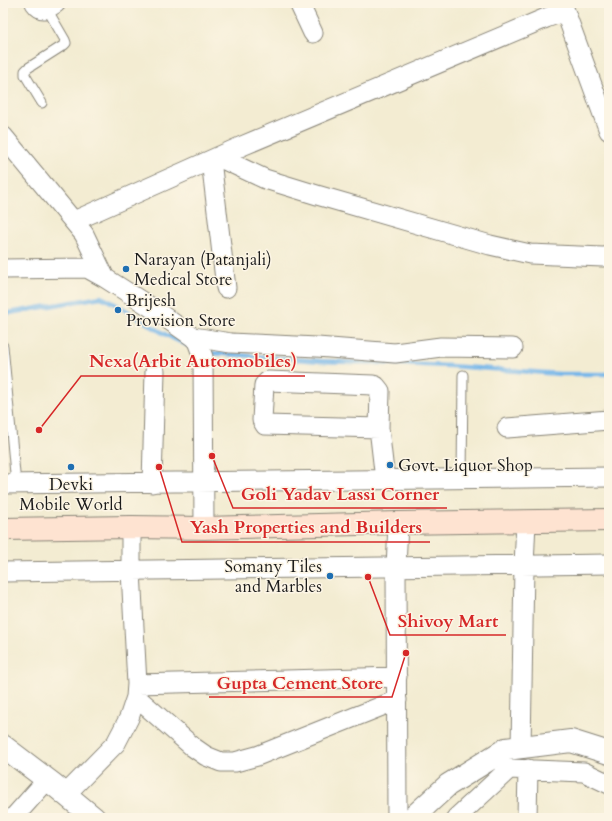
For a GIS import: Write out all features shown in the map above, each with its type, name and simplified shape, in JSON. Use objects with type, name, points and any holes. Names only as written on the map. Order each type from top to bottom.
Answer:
[{"type":"main road","points":[[3,529],[131,527],[204,528],[609,520]]},
{"type":"street","points":[[299,3],[313,33]]},
{"type":"street","points":[[74,221],[543,10],[563,7],[609,131]]},
{"type":"street","points":[[3,136],[84,234],[105,278]]},
{"type":"street","points":[[215,158],[265,179],[490,245],[530,254],[609,256]]},
{"type":"street","points":[[215,158],[226,288]]},
{"type":"street","points":[[3,269],[87,268],[149,306],[197,345],[231,343],[317,347],[395,353],[412,352],[441,347],[513,348]]},
{"type":"street","points":[[197,345],[204,482],[204,528]]},
{"type":"street","points":[[152,483],[155,371]]},
{"type":"street","points":[[379,428],[265,425],[262,420],[264,384],[268,381],[376,386],[380,391],[379,428],[385,480]]},
{"type":"street","points":[[507,428],[609,420]]},
{"type":"street","points":[[10,484],[609,477]]},
{"type":"street","points":[[521,748],[526,521]]},
{"type":"street","points":[[397,818],[396,568],[398,523]]},
{"type":"street","points":[[66,795],[116,743],[129,718],[136,690],[131,571],[131,527]]},
{"type":"street","points":[[3,572],[609,564]]},
{"type":"street","points":[[136,690],[396,677]]},
{"type":"street","points":[[136,690],[193,747],[206,756],[221,762],[235,762],[258,756],[397,700]]},
{"type":"street","points":[[412,818],[448,785],[506,749],[571,741],[609,753]]},
{"type":"street","points":[[3,746],[94,818]]},
{"type":"street","points":[[456,818],[509,769],[584,772],[609,784]]},
{"type":"street","points":[[527,818],[528,769]]},
{"type":"street","points":[[13,818],[47,780]]},
{"type":"lane","points":[[42,103],[25,75],[25,71],[66,43],[46,5]]},
{"type":"lane","points":[[3,346],[10,484]]},
{"type":"lane","points":[[462,479],[463,375]]},
{"type":"waterway","points":[[3,314],[101,297],[124,309],[169,337],[193,347]]},
{"type":"waterway","points":[[208,352],[321,361],[451,366],[560,374],[609,374]]},
{"type":"place","name":"Narayan (Patanjali) Medical Store","points":[[126,269]]},
{"type":"place","name":"Brijesh Provision Store","points":[[118,310]]},
{"type":"place","name":"Nexa(Arbit Automobiles)","points":[[39,430]]},
{"type":"place","name":"Goli Yadav Lassi Corner","points":[[212,456]]},
{"type":"place","name":"Govt. Liquor Shop","points":[[390,465]]},
{"type":"place","name":"Devki Mobile World","points":[[71,467]]},
{"type":"place","name":"Yash Properties and Builders","points":[[159,467]]},
{"type":"place","name":"Somany Tiles and Marbles","points":[[330,576]]},
{"type":"place","name":"Shivoy Mart","points":[[368,577]]},
{"type":"place","name":"Gupta Cement Store","points":[[406,653]]}]
